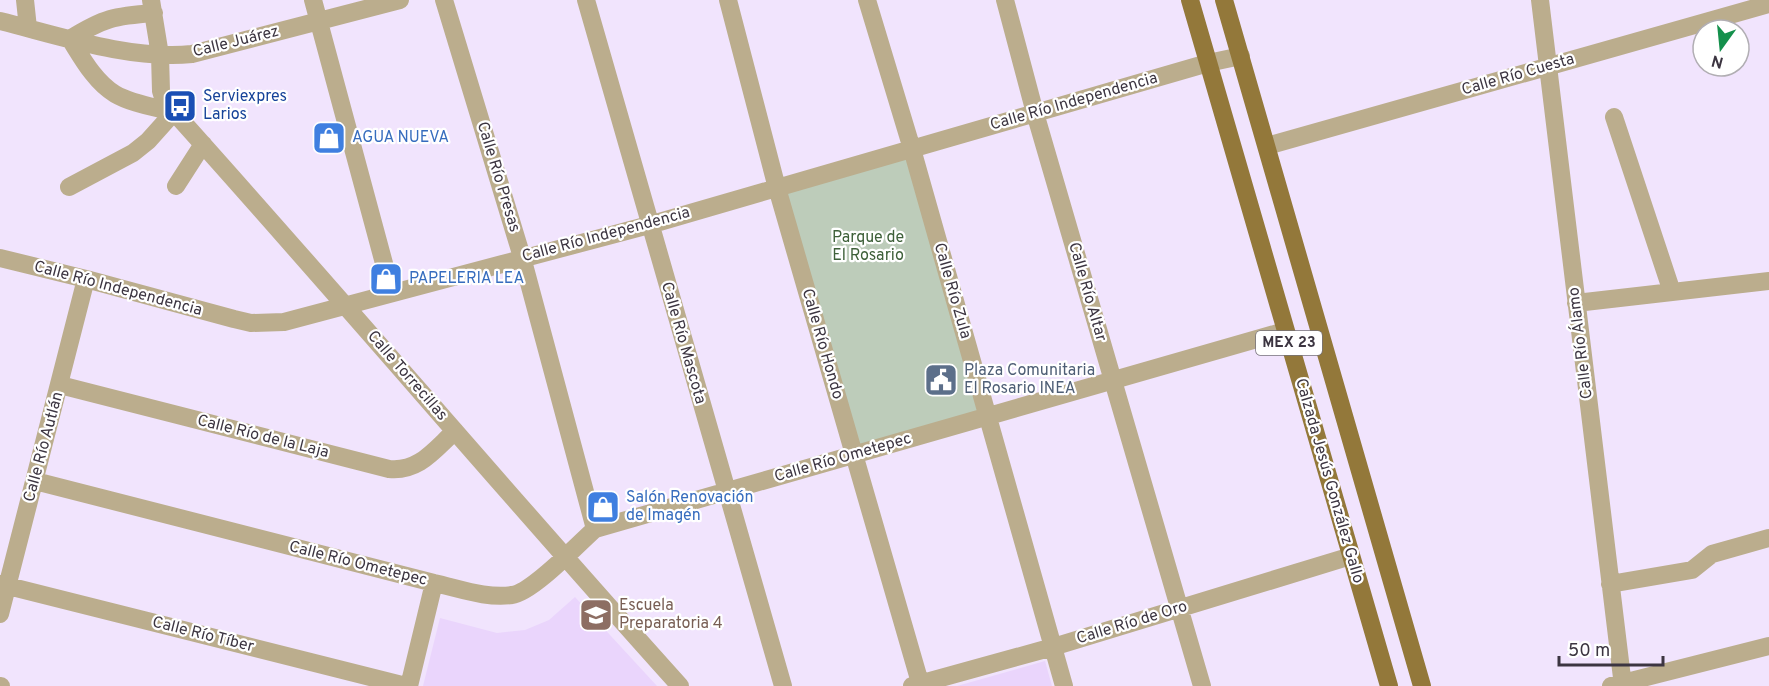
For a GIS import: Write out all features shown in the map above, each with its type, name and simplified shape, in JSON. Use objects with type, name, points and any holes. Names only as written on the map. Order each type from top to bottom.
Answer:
[{"type":"main road","name":"Calzada Jesús González Gallo","points":[[1190,0],[1389,686]]},
{"type":"main road","name":"Calzada Jesús González Gallo","points":[[1224,0],[1422,686]]},
{"type":"street","points":[[25,0],[28,28]]},
{"type":"street","points":[[313,0],[392,293]]},
{"type":"street","name":"Calle Juárez","points":[[0,21],[70,39],[160,55],[192,54],[400,0]]},
{"type":"street","name":"Calle Río Presas","points":[[444,0],[522,257],[595,529]]},
{"type":"street","name":"Calle Río Mascota","points":[[586,0],[783,686]]},
{"type":"street","name":"Calle Río Hondo","points":[[728,0],[777,188],[918,685]]},
{"type":"street","name":"Calle Río Zula","points":[[867,0],[912,149],[1064,686]]},
{"type":"street","name":"Calle Río Altar","points":[[1005,0],[1035,113],[1202,686]]},
{"type":"street","name":"Calle Río Álamo","points":[[1540,0],[1611,584],[1618,685]]},
{"type":"street","name":"Calle Río Cuesta","points":[[1268,146],[1769,4]]},
{"type":"street","points":[[69,187],[133,153],[148,141],[174,112],[147,106],[114,94],[88,68],[70,39],[107,18],[152,6]]},
{"type":"street","name":"Calle Torrecillas","points":[[152,6],[160,55],[161,91],[164,100],[348,306],[564,557],[680,686]]},
{"type":"street","name":"Calle Río Independencia","points":[[0,258],[216,315],[251,322],[284,322],[649,225],[1208,63],[1241,56]]},
{"type":"street","points":[[1614,117],[1672,292]]},
{"type":"street","points":[[176,186],[203,144]]},
{"type":"street","name":"Calle Río Autlán","points":[[0,614],[4,585],[35,481],[86,279]]},
{"type":"street","points":[[1576,303],[1769,281]]},
{"type":"street","name":"Calle Río Ometepec","points":[[35,481],[434,583],[485,594],[515,595],[529,588],[595,529],[1285,331]]},
{"type":"street","name":"Calle Río de la Laja","points":[[60,385],[398,470],[418,465],[455,431]]},
{"type":"street","points":[[1611,584],[1692,570],[1712,554],[1769,538]]},
{"type":"street","name":"Calle Río de Oro","points":[[918,685],[1053,647],[1351,556]]},
{"type":"street","points":[[408,686],[434,583]]},
{"type":"street","name":"Calle Río Tíber","points":[[4,585],[408,686]]},
{"type":"street","points":[[1618,685],[1769,646]]},
{"type":"shaded area","points":[[575,597],[657,686],[423,686],[440,618],[497,633],[525,630],[549,620]]},
{"type":"shaded area","points":[[1045,661],[1052,686],[957,686]]},
{"type":"green space","name":"Parque de El Rosario","points":[[910,154],[983,414],[857,450],[783,190]]},
{"type":"place","name":"Serviexpres Larios","points":[[180,106]]},
{"type":"place","name":"AGUA NUEVA","points":[[329,138]]},
{"type":"place","name":"PAPELERIA LEA","points":[[386,279]]},
{"type":"place","name":"Plaza Comunitaria El Rosario INEA","points":[[941,380]]},
{"type":"place","name":"Salón Renovación de Imagén","points":[[603,507]]},
{"type":"place","name":"Escuela Preparatoria 4","points":[[596,615]]}]
